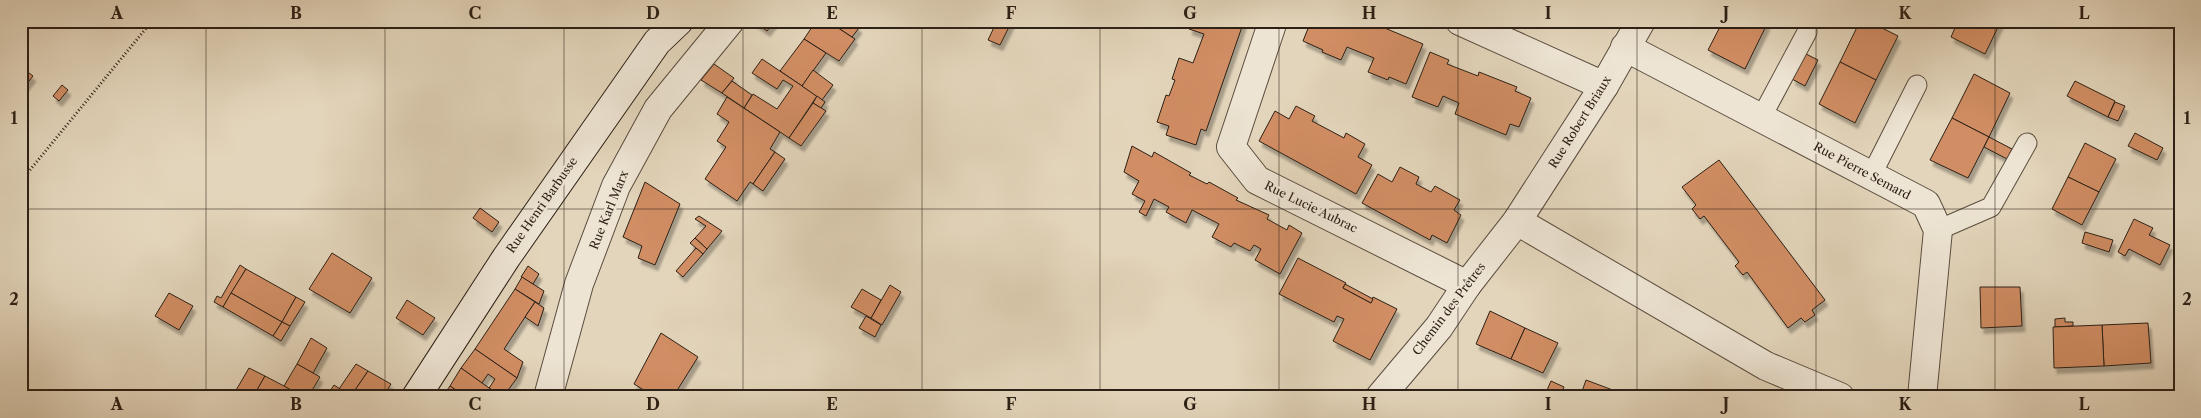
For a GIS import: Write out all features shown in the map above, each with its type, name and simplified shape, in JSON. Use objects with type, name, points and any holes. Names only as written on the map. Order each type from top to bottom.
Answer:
[{"type":"street","name":"Rue Henri Barbusse","points":[[416,397],[506,258],[657,42],[679,21]]},
{"type":"street","name":"Rue Karl Marx","points":[[548,397],[579,284],[616,186],[658,109],[730,21]]},
{"type":"street","name":"Rue Lucie Aubrac","points":[[1272,21],[1231,147],[1258,180],[1467,285]]},
{"type":"street","points":[[1460,21],[1604,86]]},
{"type":"street","name":"Rue Robert Briaux","points":[[1517,221],[1604,86],[1640,21]]},
{"type":"street","name":"Rue Pierre Semard","points":[[1625,47],[1926,204],[1938,230]]},
{"type":"street","name":"Chemin des Prêtres","points":[[1380,397],[1439,327],[1467,285],[1517,221]]},
{"type":"street","points":[[1517,221],[1766,366],[1840,397]]},
{"type":"street","points":[[1922,397],[1938,230]]},
{"type":"lane","points":[[1761,118],[1806,32]]},
{"type":"lane","points":[[1871,176],[1917,85]]},
{"type":"lane","points":[[1938,230],[1992,207],[2027,143]]},
{"type":"path","points":[[21,181],[152,21]]},
{"type":"building","points":[[753,21],[775,21],[767,31]]},
{"type":"building","points":[[816,21],[828,21],[855,39],[839,61],[804,39]]},
{"type":"building","points":[[828,21],[851,21],[859,28],[852,37]]},
{"type":"building","points":[[997,21],[1012,21],[1000,45],[988,40]]},
{"type":"building","points":[[1192,21],[1244,21],[1206,131],[1201,129],[1196,145],[1166,135],[1169,126],[1157,122],[1166,95],[1169,96],[1175,80],[1172,79],[1179,58],[1193,63],[1204,34],[1189,29]]},
{"type":"building","points":[[1311,21],[1368,21],[1423,44],[1406,84],[1389,77],[1388,80],[1368,72],[1374,58],[1347,47],[1341,60],[1303,41]]},
{"type":"building","points":[[1723,21],[1762,21],[1767,24],[1745,69],[1708,50]]},
{"type":"building","points":[[1860,21],[1868,21],[1898,36],[1876,80],[1840,62]]},
{"type":"building","points":[[1958,21],[2001,21],[1985,54],[1951,37]]},
{"type":"building","points":[[804,39],[826,53],[802,86],[780,71]]},
{"type":"building","points":[[1430,52],[1449,60],[1447,64],[1478,76],[1479,72],[1517,87],[1515,91],[1531,98],[1519,127],[1510,124],[1506,135],[1455,114],[1459,103],[1443,96],[1438,107],[1412,97]]},
{"type":"building","points":[[1804,53],[1818,60],[1805,86],[1792,79]]},
{"type":"building","points":[[762,59],[817,96],[789,138],[744,108],[753,94],[777,109],[793,86],[783,80],[777,89],[752,73]]},
{"type":"building","points":[[1840,62],[1876,80],[1855,123],[1819,104]]},
{"type":"building","points":[[714,64],[734,78],[722,93],[701,80]]},
{"type":"building","points":[[21,67],[33,76],[21,91]]},
{"type":"building","points":[[813,70],[833,85],[822,100],[802,86]]},
{"type":"building","points":[[1974,74],[2010,93],[1989,137],[1952,118]]},
{"type":"building","points":[[732,81],[752,95],[744,108],[722,93]]},
{"type":"building","points":[[2075,81],[2115,101],[2108,117],[2067,96]]},
{"type":"building","points":[[62,85],[68,90],[59,101],[53,96]]},
{"type":"building","points":[[817,96],[825,102],[821,108],[813,103]]},
{"type":"building","points":[[727,97],[780,132],[770,149],[775,152],[753,184],[750,182],[737,201],[705,179],[726,147],[717,141],[729,122],[717,114]]},
{"type":"building","points":[[2115,102],[2125,106],[2118,121],[2108,117]]},
{"type":"building","points":[[813,103],[826,111],[801,146],[789,138]]},
{"type":"building","points":[[1296,106],[1315,116],[1312,121],[1344,138],[1346,133],[1365,144],[1358,157],[1372,165],[1356,194],[1259,141],[1275,111],[1289,119]]},
{"type":"building","points":[[1952,118],[1989,137],[1968,178],[1930,160]]},
{"type":"building","points":[[2135,133],[2163,148],[2157,160],[2128,146]]},
{"type":"building","points":[[1989,137],[2012,149],[2007,159],[1984,147]]},
{"type":"building","points":[[2085,143],[2116,159],[2099,192],[2068,177]]},
{"type":"building","points":[[1132,146],[1152,157],[1154,152],[1191,173],[1189,175],[1207,184],[1209,182],[1238,198],[1236,200],[1269,215],[1267,219],[1287,230],[1289,225],[1302,233],[1280,274],[1255,260],[1261,249],[1254,245],[1250,251],[1234,243],[1231,247],[1212,237],[1219,224],[1192,210],[1186,223],[1166,212],[1169,207],[1154,199],[1146,216],[1139,212],[1145,201],[1132,194],[1139,181],[1124,172]]},
{"type":"building","points":[[775,152],[785,159],[763,191],[753,184]]},
{"type":"building","points":[[1719,160],[1825,300],[1812,310],[1815,315],[1805,322],[1801,318],[1788,328],[1747,272],[1743,275],[1735,266],[1739,262],[1704,216],[1700,219],[1692,209],[1696,205],[1682,187]]},
{"type":"building","points":[[1400,167],[1419,177],[1416,184],[1431,192],[1435,186],[1460,200],[1454,210],[1461,215],[1447,243],[1432,235],[1430,240],[1362,203],[1378,174],[1392,182]]},
{"type":"building","points":[[2068,177],[2099,192],[2082,225],[2052,209]]},
{"type":"building","points":[[645,182],[680,204],[655,265],[638,258],[642,246],[623,237]]},
{"type":"building","points":[[480,208],[499,222],[492,232],[473,218]]},
{"type":"building","points":[[699,216],[722,231],[707,249],[695,238],[706,226],[695,219]]},
{"type":"building","points":[[2134,219],[2153,228],[2149,235],[2170,245],[2160,265],[2129,249],[2125,256],[2118,252]]},
{"type":"building","points":[[2085,232],[2113,240],[2109,252],[2082,243]]},
{"type":"building","points":[[695,238],[707,249],[703,254],[690,243]]},
{"type":"building","points":[[696,248],[703,254],[683,277],[676,271]]},
{"type":"building","points":[[332,253],[372,278],[350,313],[309,289]]},
{"type":"building","points":[[1298,258],[1346,283],[1343,288],[1371,303],[1373,297],[1397,309],[1370,360],[1333,341],[1344,319],[1337,316],[1334,322],[1279,294]]},
{"type":"building","points":[[240,265],[246,269],[223,307],[214,302],[217,296],[221,298]]},
{"type":"building","points":[[528,266],[539,274],[533,284],[521,277]]},
{"type":"building","points":[[246,269],[296,297],[282,322],[231,293]]},
{"type":"building","points":[[522,277],[544,291],[539,304],[515,289]]},
{"type":"building","points":[[1345,284],[1373,299],[1371,303],[1343,288]]},
{"type":"building","points":[[890,285],[901,292],[882,325],[871,318]]},
{"type":"building","points":[[1980,287],[2020,287],[2022,326],[1981,328]]},
{"type":"building","points":[[515,289],[535,302],[504,349],[523,362],[517,378],[475,349]]},
{"type":"building","points":[[862,289],[881,300],[871,318],[851,307]]},
{"type":"building","points":[[169,293],[193,306],[179,330],[155,316]]},
{"type":"building","points":[[231,293],[282,322],[273,336],[223,307]]},
{"type":"building","points":[[296,297],[305,302],[290,326],[282,322]]},
{"type":"building","points":[[407,300],[435,318],[423,335],[396,318]]},
{"type":"building","points":[[535,302],[544,308],[538,326],[525,317]]},
{"type":"building","points":[[1490,311],[1525,328],[1511,359],[1476,344]]},
{"type":"building","points":[[866,316],[881,325],[875,337],[859,328]]},
{"type":"building","points":[[2065,318],[2065,322],[2073,322],[2073,326],[2055,327],[2055,319]]},
{"type":"building","points":[[282,322],[290,326],[281,341],[273,336]]},
{"type":"building","points":[[2148,323],[2151,363],[2104,366],[2102,325]]},
{"type":"building","points":[[2102,325],[2104,366],[2054,368],[2053,327]]},
{"type":"building","points":[[1525,328],[1558,343],[1543,373],[1511,359]]},
{"type":"building","points":[[661,333],[698,357],[673,397],[655,397],[634,384]]},
{"type":"building","points":[[311,338],[327,348],[313,373],[297,364]]},
{"type":"building","points":[[475,349],[517,378],[503,397],[489,388],[495,379],[488,374],[482,383],[461,368]]},
{"type":"building","points":[[297,364],[320,377],[308,397],[302,397],[284,386]]},
{"type":"building","points":[[356,364],[368,371],[351,396],[339,389]]},
{"type":"building","points":[[249,368],[265,376],[253,397],[232,397]]},
{"type":"building","points":[[461,368],[502,397],[466,397],[450,386]]},
{"type":"building","points":[[368,371],[391,384],[383,397],[351,396]]},
{"type":"building","points":[[265,376],[284,386],[301,396],[253,397]]},
{"type":"building","points":[[1586,380],[1626,395],[1625,397],[1580,397]]},
{"type":"building","points":[[1551,381],[1564,387],[1560,397],[1544,397]]},
{"type":"building","points":[[334,385],[351,396],[326,397]]},
{"type":"building","points":[[450,386],[466,397],[442,397]]}]
